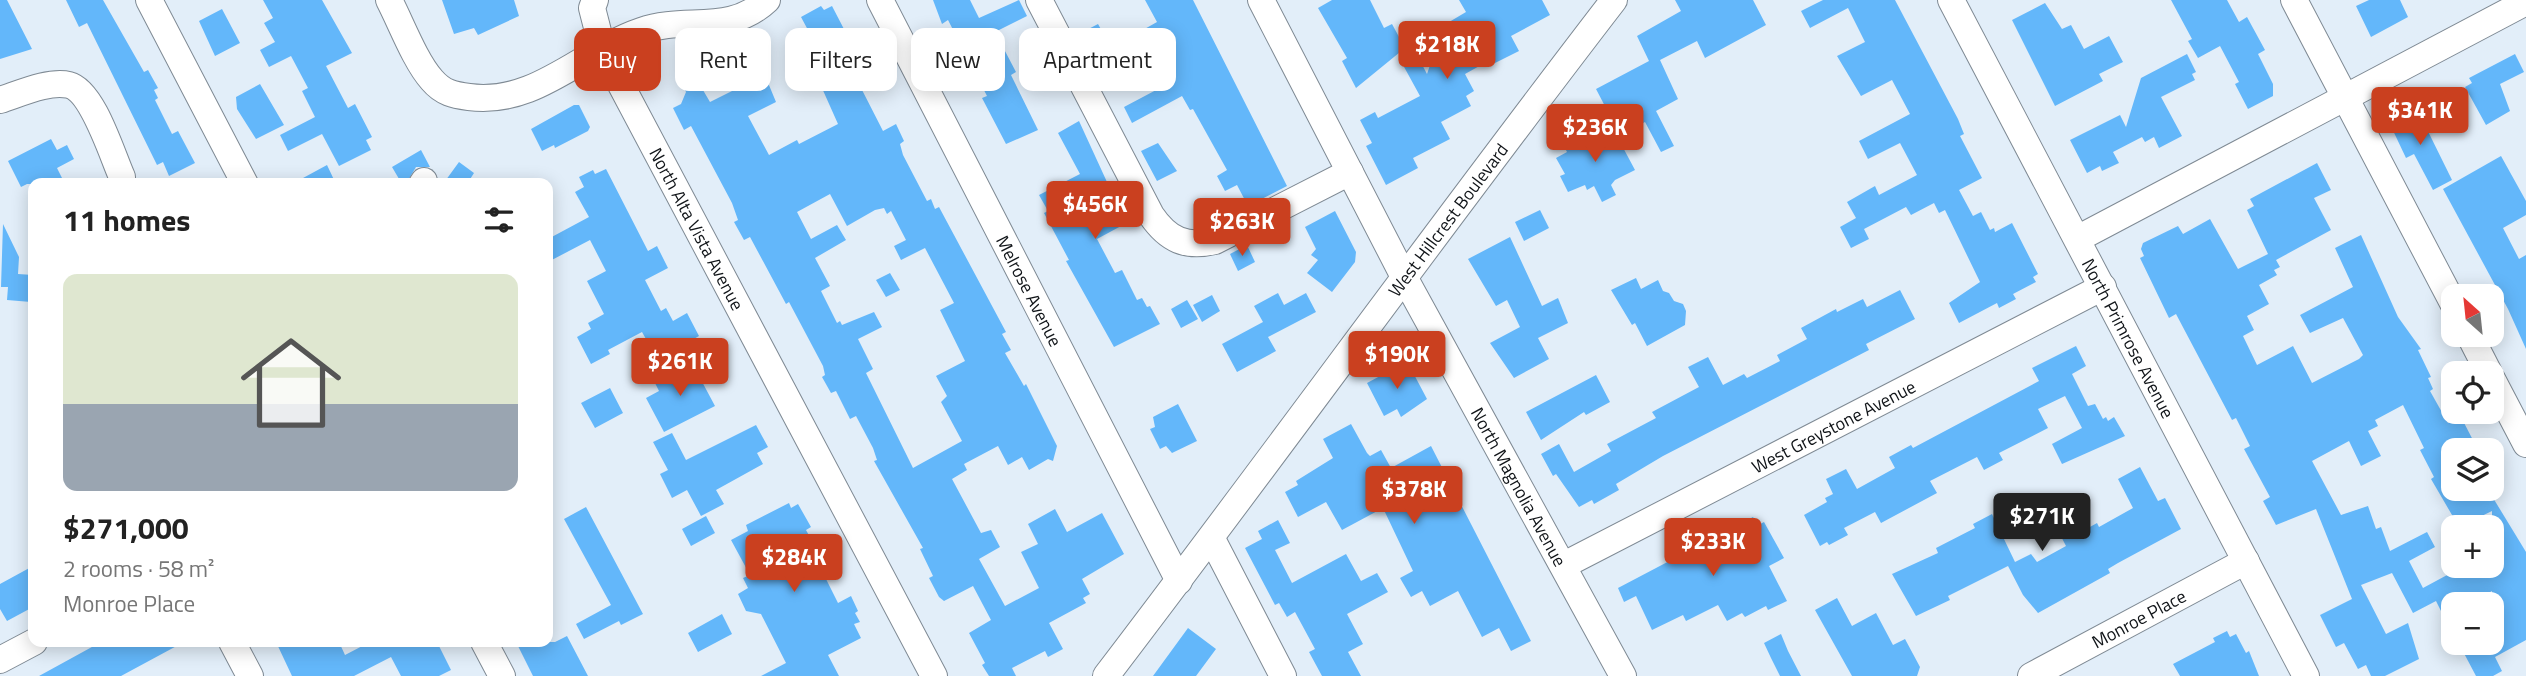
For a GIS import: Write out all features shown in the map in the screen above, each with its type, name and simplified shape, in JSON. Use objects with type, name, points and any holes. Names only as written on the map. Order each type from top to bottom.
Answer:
[{"type":"street","points":[[149,0],[242,178]]},
{"type":"street","points":[[389,0],[431,80],[449,94],[487,99],[530,90],[574,66]]},
{"type":"street","name":"North Alta Vista Avenue","points":[[595,0],[592,8],[597,28]]},
{"type":"street","points":[[654,28],[724,23],[747,16],[767,0]]},
{"type":"street","name":"Melrose Avenue","points":[[880,0],[1179,581]]},
{"type":"street","points":[[1039,0],[1152,215],[1162,231],[1175,240],[1196,245],[1215,241],[1350,172]]},
{"type":"street","name":"North Magnolia Avenue","points":[[1261,0],[1403,275],[1623,676]]},
{"type":"street","name":"North Primrose Avenue","points":[[1951,0],[2079,238],[2306,676]]},
{"type":"street","points":[[2294,0],[2443,284]]},
{"type":"street","points":[[2079,238],[2526,2]]},
{"type":"street","name":"West Hillcrest Boulevard","points":[[1106,676],[1212,539],[1403,275],[1604,5]]},
{"type":"street","points":[[0,100],[53,85],[69,85],[84,93],[121,178]]},
{"type":"street","name":"North Alta Vista Avenue","points":[[624,91],[934,676]]},
{"type":"street","name":"West Greystone Avenue","points":[[1564,565],[2103,287]]},
{"type":"street","points":[[2504,402],[2526,444]]},
{"type":"street","points":[[1212,539],[1283,676]]},
{"type":"street","name":"Monroe Place","points":[[2031,676],[2246,561]]},
{"type":"street","points":[[0,660],[28,645]]},
{"type":"street","points":[[235,647],[250,676]]},
{"type":"street","points":[[487,647],[502,676]]},
{"type":"building","points":[[0,0],[7,0],[32,49],[0,59]]},
{"type":"building","points":[[66,0],[103,0],[144,72],[148,70],[158,88],[154,90],[158,98],[155,100],[172,134],[178,131],[195,163],[169,176],[163,162],[157,165],[87,23],[79,27]]},
{"type":"building","points":[[263,0],[322,0],[352,53],[326,66],[348,108],[355,104],[372,137],[366,140],[371,150],[339,166],[322,134],[288,151],[280,135],[315,117],[302,91],[308,88],[291,56],[269,67],[260,50],[275,42],[264,23],[273,18]]},
{"type":"building","points":[[442,0],[514,0],[519,16],[478,35],[474,28],[454,34]]},
{"type":"building","points":[[933,0],[970,0],[979,18],[1019,0],[1027,16],[1003,28],[952,28],[948,20],[942,24]]},
{"type":"building","points":[[1145,0],[1193,0],[1287,186],[1248,206],[1237,185],[1225,191],[1217,176],[1227,170],[1193,109],[1190,110],[1182,96],[1132,123],[1124,107],[1154,91],[1176,91],[1176,28],[1146,28],[1157,22]]},
{"type":"building","points":[[1332,0],[1370,0],[1384,28],[1392,24],[1405,48],[1356,88],[1342,61],[1347,58],[1318,8]]},
{"type":"building","points":[[1459,0],[1542,0],[1550,15],[1511,36],[1519,51],[1495,63],[1492,59],[1465,74],[1474,91],[1466,96],[1471,106],[1441,122],[1450,139],[1413,158],[1418,168],[1386,185],[1366,146],[1372,143],[1360,120],[1375,112],[1378,118],[1420,96],[1403,65],[1418,57],[1427,74],[1441,33],[1439,28],[1466,12]]},
{"type":"building","points":[[1675,0],[1753,0],[1766,25],[1705,58],[1697,41],[1660,60],[1678,99],[1656,111],[1674,146],[1661,152],[1645,122],[1620,135],[1596,89],[1649,61],[1637,36],[1681,11]]},
{"type":"building","points":[[1823,0],[1895,0],[1958,119],[1964,134],[1960,136],[1982,178],[1959,190],[1973,216],[1981,212],[1990,230],[1994,228],[1995,232],[2012,223],[2038,274],[2033,277],[2036,282],[2013,294],[2016,299],[1999,308],[1997,303],[1959,323],[1949,303],[1980,282],[1945,210],[1939,213],[1934,203],[1911,215],[1906,207],[1864,229],[1869,239],[1851,248],[1840,227],[1856,218],[1847,202],[1875,186],[1879,195],[1917,175],[1900,143],[1868,159],[1859,141],[1910,114],[1892,80],[1861,96],[1837,56],[1865,42],[1848,8],[1810,28],[1801,11]]},
{"type":"building","points":[[2171,0],[2227,0],[2239,22],[2247,17],[2265,50],[2258,54],[2273,84],[2273,96],[2248,109],[2235,84],[2239,82],[2220,46],[2198,58],[2188,41],[2192,39]]},
{"type":"building","points":[[2369,0],[2400,0],[2408,17],[2371,37],[2356,6]]},
{"type":"building","points":[[2045,3],[2062,29],[2071,25],[2084,49],[2109,36],[2123,62],[2099,74],[2103,81],[2055,106],[2012,20]]},
{"type":"building","points":[[821,6],[824,10],[832,6],[843,28],[807,28],[801,17]]},
{"type":"building","points":[[222,9],[240,43],[215,56],[199,21]]},
{"type":"building","points":[[1005,51],[1016,72],[1011,75],[1038,130],[1006,144],[982,98],[987,96],[984,91],[1005,91]]},
{"type":"building","points":[[2187,54],[2196,72],[2192,74],[2195,80],[2161,97],[2182,136],[2159,148],[2154,137],[2145,142],[2142,137],[2113,152],[2119,163],[2102,171],[2100,166],[2087,173],[2070,140],[2120,115],[2126,127],[2141,78]]},
{"type":"building","points":[[2515,54],[2524,72],[2500,84],[2510,111],[2486,125],[2465,87],[2472,83],[2469,78]]},
{"type":"building","points":[[260,84],[284,125],[256,139],[237,109],[236,97]]},
{"type":"building","points":[[771,90],[776,102],[748,116],[769,155],[797,140],[799,144],[838,124],[823,91],[863,91],[883,131],[896,124],[904,141],[900,144],[903,155],[927,201],[931,199],[935,209],[939,207],[1006,332],[1002,334],[1011,350],[1005,353],[1024,386],[1026,384],[1057,446],[1053,461],[1048,459],[1029,470],[1022,457],[1008,465],[998,446],[964,464],[967,470],[952,479],[981,533],[991,530],[1000,547],[979,559],[1005,606],[1039,588],[1021,552],[1038,544],[1028,524],[1055,509],[1067,532],[1102,513],[1124,554],[1082,579],[1090,594],[1083,598],[1086,603],[1049,623],[1063,649],[1048,657],[1045,651],[1012,668],[1016,676],[989,676],[982,665],[985,663],[969,633],[991,620],[973,586],[944,601],[939,597],[929,578],[933,576],[920,549],[923,548],[874,461],[877,460],[873,448],[856,416],[850,419],[836,391],[831,393],[822,377],[825,375],[823,366],[789,302],[786,304],[750,237],[744,240],[734,222],[738,220],[732,203],[691,126],[684,130],[673,108],[681,104],[686,91],[704,91],[710,102],[732,91]],"holes":[[[830,194],[847,226],[875,210],[884,208],[887,214],[891,211],[906,240],[894,246],[901,260],[925,248],[954,303],[940,310],[965,361],[936,376],[947,396],[941,402],[962,441],[913,468],[866,373],[873,369],[858,339],[882,327],[874,312],[842,325],[840,321],[837,323],[821,291],[830,286],[815,258],[846,240],[837,225],[811,239],[797,212]]]},
{"type":"building","points":[[574,105],[579,105],[590,127],[588,131],[555,148],[554,145],[542,151],[531,129]]},
{"type":"building","points":[[2407,110],[2409,115],[2418,111],[2452,180],[2433,190],[2414,154],[2406,158],[2388,120]]},
{"type":"building","points":[[1079,121],[1118,206],[1125,202],[1134,219],[1097,239],[1115,273],[1122,270],[1137,300],[1142,298],[1147,307],[1150,306],[1160,324],[1114,347],[1066,261],[1069,260],[1044,213],[1048,211],[1039,195],[1080,174],[1058,133]]},
{"type":"building","points":[[1612,127],[1635,170],[1615,180],[1611,185],[1616,195],[1602,202],[1594,186],[1587,190],[1585,185],[1568,192],[1560,176],[1565,174],[1556,158],[1567,152],[1564,146],[1586,135],[1588,141]]},
{"type":"building","points":[[51,139],[57,150],[67,145],[74,159],[57,168],[62,178],[28,178],[28,184],[21,187],[8,161]]},
{"type":"building","points":[[1158,143],[1177,171],[1157,181],[1141,151]]},
{"type":"building","points":[[421,150],[430,167],[416,167],[410,178],[398,178],[392,167]]},
{"type":"building","points":[[2501,156],[2526,201],[2526,215],[2503,228],[2519,259],[2526,255],[2526,349],[2504,302],[2504,284],[2494,284],[2443,189]]},
{"type":"building","points":[[459,162],[474,173],[471,178],[447,178]]},
{"type":"building","points":[[2317,163],[2331,190],[2314,198],[2331,230],[2276,260],[2280,267],[2274,270],[2277,275],[2259,285],[2269,304],[2247,316],[2254,330],[2243,336],[2257,365],[2293,346],[2312,383],[2363,355],[2343,318],[2310,333],[2300,315],[2353,287],[2335,248],[2361,235],[2398,317],[2421,349],[2418,350],[2431,377],[2428,378],[2433,389],[2430,391],[2441,411],[2441,424],[2465,424],[2472,438],[2441,438],[2441,496],[2420,450],[2424,448],[2403,405],[2375,420],[2378,426],[2368,431],[2381,456],[2361,466],[2349,441],[2312,461],[2341,515],[2368,506],[2376,529],[2381,527],[2390,551],[2427,532],[2435,547],[2409,561],[2423,588],[2442,578],[2504,578],[2504,516],[2526,552],[2526,640],[2504,652],[2504,592],[2441,592],[2441,611],[2436,601],[2413,613],[2392,573],[2361,585],[2386,634],[2408,623],[2419,659],[2385,676],[2371,676],[2366,665],[2358,669],[2344,643],[2336,647],[2320,615],[2352,599],[2316,509],[2276,525],[2263,501],[2270,497],[2244,449],[2250,446],[2236,418],[2232,420],[2176,314],[2169,318],[2140,258],[2144,256],[2141,249],[2143,243],[2178,226],[2183,234],[2210,219],[2238,269],[2268,254],[2247,210],[2254,206],[2250,199]]},
{"type":"building","points":[[327,165],[333,178],[303,178]]},
{"type":"building","points":[[606,169],[648,251],[657,246],[668,268],[645,280],[661,311],[666,308],[673,321],[687,313],[699,336],[676,349],[669,338],[651,348],[642,332],[608,350],[610,354],[591,364],[577,337],[591,329],[588,323],[604,314],[587,281],[606,271],[590,240],[553,259],[553,236],[589,217],[575,192],[584,187],[579,177],[593,170],[595,174]]},
{"type":"building","points":[[1540,210],[1549,228],[1524,241],[1515,222]]},
{"type":"building","points":[[1335,211],[1356,252],[1355,262],[1332,292],[1307,273],[1318,260],[1311,255],[1316,249],[1305,227]]},
{"type":"building","points":[[3,224],[19,257],[18,274],[28,275],[28,302],[7,300],[8,287],[1,287]]},
{"type":"building","points":[[1510,237],[1542,306],[1558,298],[1568,323],[1538,338],[1549,359],[1514,378],[1490,343],[1520,327],[1507,300],[1496,306],[1468,259]]},
{"type":"building","points":[[1247,245],[1255,262],[1238,271],[1230,254]]},
{"type":"building","points":[[890,273],[900,290],[886,297],[876,280]]},
{"type":"building","points":[[1636,278],[1641,289],[1658,280],[1663,291],[1669,293],[1674,301],[1683,304],[1686,311],[1685,325],[1647,346],[1635,323],[1632,325],[1611,290]]},
{"type":"building","points":[[1900,290],[1915,319],[1866,344],[1869,350],[1663,456],[1616,484],[1619,490],[1594,504],[1592,500],[1579,507],[1556,474],[1553,476],[1541,454],[1559,444],[1574,472],[1611,451],[1607,444],[1656,418],[1652,412],[1699,387],[1688,367],[1708,357],[1723,385],[1744,374],[1747,378],[1780,361],[1777,355],[1807,339],[1801,328],[1836,309],[1837,312],[1863,299],[1867,307]]},
{"type":"building","points":[[1278,293],[1284,305],[1306,293],[1316,312],[1268,337],[1276,351],[1237,372],[1222,344],[1263,322],[1254,306]]},
{"type":"building","points":[[1212,295],[1220,311],[1202,322],[1193,305]]},
{"type":"building","points":[[1187,300],[1198,319],[1181,328],[1171,309]]},
{"type":"building","points":[[2076,346],[2086,366],[2072,374],[2088,406],[2095,404],[2103,419],[2106,417],[2108,421],[2114,417],[2125,436],[2062,464],[2052,444],[2082,428],[2065,396],[2038,409],[2048,428],[1999,453],[2003,460],[1984,470],[1977,457],[1930,481],[1937,493],[1881,523],[1875,512],[1844,528],[1848,535],[1829,545],[1827,542],[1820,546],[1804,515],[1827,502],[1825,498],[1833,494],[1826,479],[1846,469],[1857,489],[1895,468],[1889,457],[1911,445],[1913,448],[2039,381],[2032,368]]},
{"type":"building","points":[[692,363],[715,406],[664,432],[646,398],[659,391],[655,383]]},
{"type":"building","points":[[1409,365],[1427,399],[1401,417],[1397,409],[1384,416],[1367,383],[1395,368],[1397,372]]},
{"type":"building","points":[[1596,375],[1610,402],[1586,415],[1584,412],[1541,440],[1526,412]]},
{"type":"building","points":[[610,388],[623,413],[595,428],[581,403]]},
{"type":"building","points":[[1178,404],[1197,441],[1172,453],[1166,446],[1160,449],[1150,429],[1155,427],[1153,417]]},
{"type":"building","points":[[1351,424],[1367,453],[1370,456],[1381,450],[1391,468],[1431,446],[1531,641],[1511,651],[1499,628],[1482,637],[1458,591],[1430,606],[1422,591],[1411,597],[1400,578],[1413,571],[1383,508],[1342,530],[1326,502],[1298,517],[1285,492],[1298,485],[1296,481],[1333,458],[1323,439]]},
{"type":"building","points":[[756,425],[768,447],[757,453],[763,464],[716,490],[724,504],[701,516],[687,490],[672,498],[660,474],[668,470],[653,442],[672,433],[686,460]]},
{"type":"building","points":[[2140,467],[2158,501],[2165,498],[2181,529],[2118,563],[2108,569],[2110,573],[2038,613],[2023,595],[2008,566],[1948,596],[1950,600],[1916,616],[1892,574],[1938,553],[1936,548],[1975,528],[1973,524],[1992,514],[2015,562],[2031,554],[2037,562],[2066,546],[2044,503],[2060,494],[2081,532],[2097,523],[2099,527],[2133,508],[2118,479]]},
{"type":"building","points":[[2444,501],[2495,501],[2503,515],[2492,515],[2492,511],[2484,515],[2452,515]]},
{"type":"building","points":[[789,503],[791,508],[798,504],[811,527],[806,530],[824,563],[819,565],[838,603],[851,596],[858,611],[855,613],[860,622],[854,624],[861,638],[828,655],[839,676],[761,676],[786,663],[761,614],[746,611],[738,594],[748,588],[743,578],[750,575],[731,540],[748,531],[746,525]]},
{"type":"building","points":[[586,507],[643,614],[621,625],[619,621],[584,639],[576,624],[611,605],[564,519]]},
{"type":"building","points":[[706,516],[715,533],[691,546],[682,529]]},
{"type":"building","points":[[1753,517],[1758,525],[1764,522],[1784,558],[1769,566],[1787,601],[1768,610],[1766,606],[1745,617],[1742,613],[1727,621],[1718,605],[1686,621],[1683,615],[1652,630],[1636,596],[1624,602],[1618,588]]},
{"type":"building","points":[[1278,520],[1290,543],[1275,550],[1292,583],[1346,554],[1361,581],[1377,573],[1388,592],[1347,614],[1363,644],[1348,652],[1361,676],[1322,676],[1309,652],[1315,649],[1295,612],[1287,617],[1279,603],[1275,605],[1245,548],[1262,539],[1258,531]]},
{"type":"building","points":[[28,569],[28,610],[7,621],[0,609],[0,584]]},
{"type":"building","points":[[1837,598],[1852,626],[1876,613],[1893,645],[1905,639],[1920,667],[1917,676],[1852,676],[1815,610]]},
{"type":"building","points":[[722,614],[732,634],[698,652],[688,633]]},
{"type":"building","points":[[1188,628],[1216,649],[1196,676],[1153,676]]},
{"type":"building","points":[[2227,631],[2230,637],[2236,634],[2246,653],[2249,651],[2259,676],[2180,676],[2173,664],[2215,642],[2213,638]]},
{"type":"building","points":[[1781,634],[1801,676],[1780,676],[1771,658],[1764,643]]},
{"type":"building","points":[[567,636],[588,676],[533,676],[518,647],[553,647],[555,642]]},
{"type":"building","points":[[92,647],[175,647],[121,676],[39,676]]},
{"type":"building","points":[[278,647],[341,647],[345,655],[360,647],[440,647],[451,670],[439,676],[401,676],[391,657],[354,676],[292,676]]},
{"type":"building","points":[[2465,655],[2499,655],[2495,657],[2502,671],[2493,676],[2476,676]]}]
